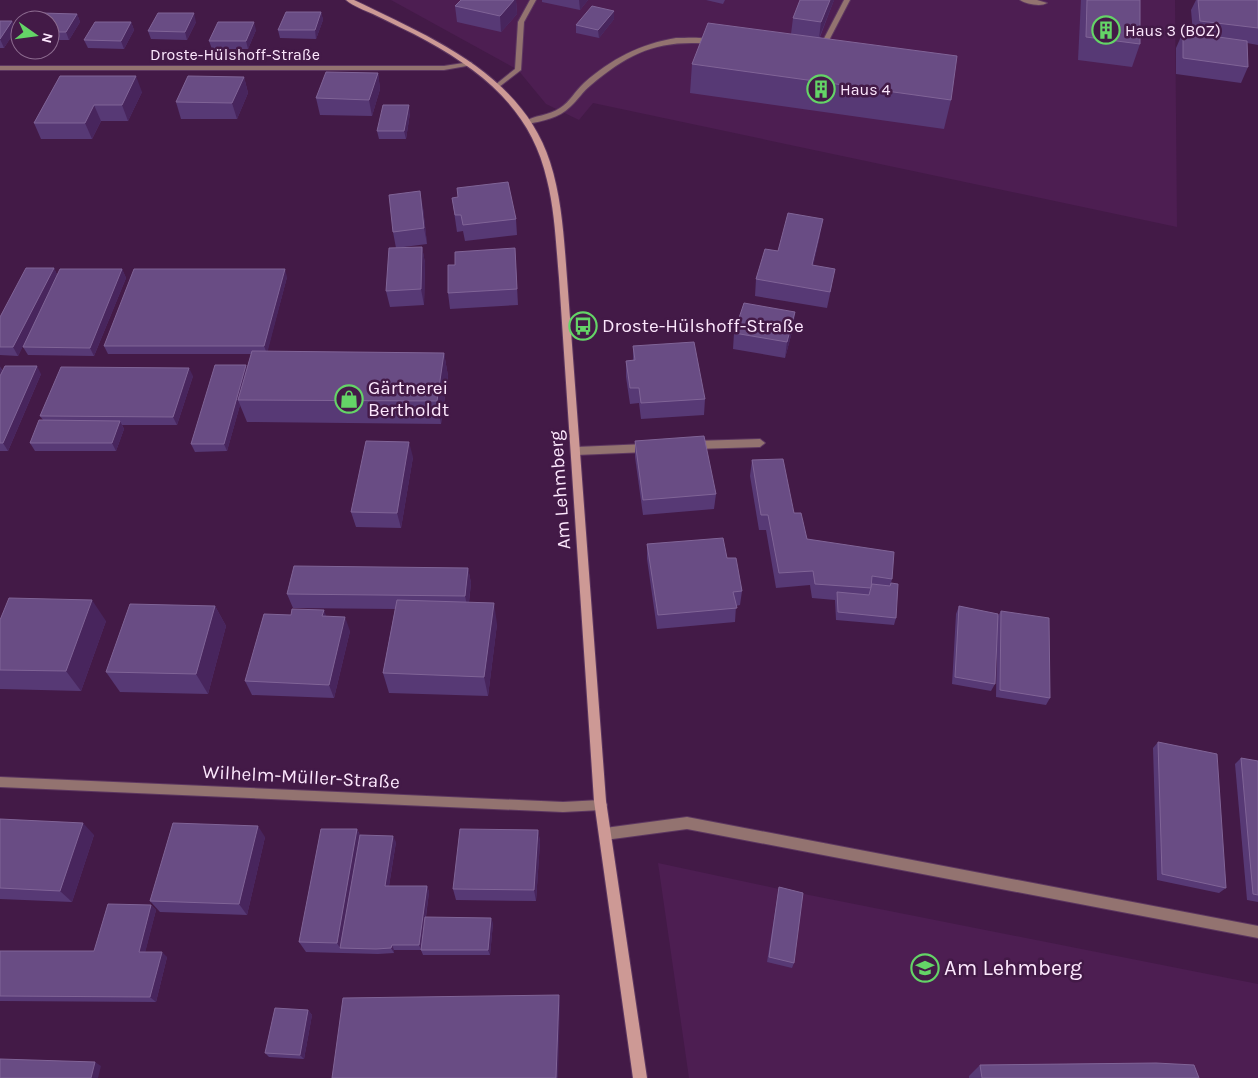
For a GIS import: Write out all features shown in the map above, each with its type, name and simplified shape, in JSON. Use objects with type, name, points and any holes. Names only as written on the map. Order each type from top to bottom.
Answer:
[{"type":"street","name":"Am Lehmberg","points":[[349,0],[449,49],[497,86],[528,122],[540,146],[550,174],[557,204],[601,805],[622,963],[640,1078]]},
{"type":"street","points":[[497,86],[518,70],[521,22],[533,0]]},
{"type":"street","points":[[818,56],[847,0]]},
{"type":"street","points":[[1024,0],[1044,3]]},
{"type":"street","points":[[528,122],[562,111],[586,85],[626,54],[658,43],[690,38],[719,43]]},
{"type":"street","name":"Droste-Hülshoff-Straße","points":[[0,68],[444,68],[470,64]]},
{"type":"street","points":[[686,446],[760,443]]},
{"type":"street","points":[[576,452],[658,447]]},
{"type":"street","name":"Wilhelm-Müller-Straße","points":[[0,782],[553,807],[601,805]]},
{"type":"street","points":[[605,834],[687,823],[1258,932]]},
{"type":"shaded area","points":[[391,0],[1175,0],[1177,227],[593,103],[579,120],[546,104],[518,70]]},
{"type":"shaded area","name":"Am Lehmberg","points":[[658,863],[779,889],[1258,984],[1258,1078],[689,1078]]},
{"type":"building","points":[[461,0],[514,0],[500,16],[455,6]]},
{"type":"building","points":[[800,0],[830,0],[821,22],[793,18]]},
{"type":"building","points":[[1087,0],[1140,0],[1140,44],[1086,37]]},
{"type":"building","points":[[1198,0],[1258,0],[1258,28],[1200,21]]},
{"type":"building","points":[[592,6],[614,11],[598,30],[576,25]]},
{"type":"building","points":[[286,12],[321,12],[315,30],[278,30]]},
{"type":"building","points":[[158,13],[194,13],[185,32],[148,31]]},
{"type":"building","points":[[60,14],[77,14],[66,32],[60,32]]},
{"type":"building","points":[[0,21],[10,21],[10,24],[0,39]]},
{"type":"building","points":[[95,22],[131,22],[121,41],[84,40]]},
{"type":"building","points":[[218,22],[254,22],[246,41],[209,41]]},
{"type":"building","points":[[708,23],[957,56],[951,100],[692,64]]},
{"type":"building","points":[[1183,32],[1247,41],[1248,67],[1183,58]]},
{"type":"building","points":[[326,72],[378,73],[369,100],[316,98]]},
{"type":"building","points":[[60,76],[136,76],[122,105],[94,105],[85,123],[34,123]]},
{"type":"building","points":[[188,76],[244,77],[232,103],[176,102]]},
{"type":"building","points":[[383,105],[409,105],[404,131],[377,131]]},
{"type":"building","points":[[508,182],[516,219],[463,225],[461,215],[455,215],[452,198],[458,197],[457,188]]},
{"type":"building","points":[[420,191],[424,228],[393,232],[389,195]]},
{"type":"building","points":[[788,213],[823,219],[812,265],[835,269],[830,292],[756,279],[765,249],[778,251]]},
{"type":"building","points":[[422,247],[421,289],[386,291],[389,248]]},
{"type":"building","points":[[515,248],[517,289],[448,293],[448,265],[455,265],[455,252]]},
{"type":"building","points":[[26,268],[54,268],[13,347],[0,347],[0,317]]},
{"type":"building","points":[[60,269],[122,269],[90,348],[23,347]]},
{"type":"building","points":[[134,269],[285,269],[264,346],[104,346]]},
{"type":"building","points":[[744,303],[795,312],[787,342],[734,333]]},
{"type":"building","points":[[694,342],[705,399],[641,403],[639,388],[630,388],[626,361],[635,360],[633,346]]},
{"type":"building","points":[[252,351],[444,353],[437,401],[238,400]]},
{"type":"building","points":[[215,365],[246,365],[224,444],[191,444]]},
{"type":"building","points":[[5,366],[37,366],[3,443],[0,443],[0,376]]},
{"type":"building","points":[[61,367],[189,368],[173,417],[40,416]]},
{"type":"building","points":[[39,420],[120,421],[112,443],[30,443]]},
{"type":"building","points":[[704,436],[716,494],[643,500],[635,441]]},
{"type":"building","points":[[366,441],[409,442],[397,513],[351,512]]},
{"type":"building","points":[[783,459],[794,513],[801,513],[807,539],[894,552],[892,579],[872,576],[871,588],[815,584],[813,571],[779,573],[768,515],[761,515],[752,460]]},
{"type":"building","points":[[723,538],[727,558],[736,558],[742,591],[733,592],[737,608],[658,615],[647,544]]},
{"type":"building","points":[[294,566],[468,568],[465,596],[287,594]]},
{"type":"building","points":[[891,583],[898,584],[896,618],[838,612],[837,592],[869,595],[872,584],[890,586]]},
{"type":"building","points":[[9,598],[92,600],[66,671],[0,670],[0,620]]},
{"type":"building","points":[[397,600],[494,603],[484,677],[383,673]]},
{"type":"building","points":[[130,604],[215,606],[196,674],[106,672]]},
{"type":"building","points":[[959,606],[998,614],[995,684],[955,677]]},
{"type":"building","points":[[292,609],[324,610],[322,616],[345,617],[329,685],[245,681],[264,614],[291,615]]},
{"type":"building","points":[[1001,611],[1049,618],[1050,698],[1000,690]]},
{"type":"building","points":[[1158,742],[1217,754],[1226,888],[1162,874]]},
{"type":"building","points":[[1241,758],[1258,761],[1258,895],[1253,894]]},
{"type":"building","points":[[0,819],[83,823],[60,891],[0,888]]},
{"type":"building","points":[[173,823],[258,826],[239,904],[150,901]]},
{"type":"building","points":[[321,829],[357,829],[337,943],[299,942]]},
{"type":"building","points":[[460,829],[538,830],[534,890],[453,889]]},
{"type":"building","points":[[360,835],[393,836],[385,886],[427,886],[419,945],[392,945],[391,948],[376,949],[340,948]]},
{"type":"building","points":[[779,887],[803,893],[794,963],[769,957]]},
{"type":"building","points":[[108,904],[151,905],[139,952],[162,952],[150,997],[0,996],[0,951],[94,951]]},
{"type":"building","points":[[425,917],[491,918],[488,950],[421,950]]},
{"type":"building","points":[[559,995],[556,1078],[332,1078],[343,998]]},
{"type":"building","points":[[275,1008],[308,1010],[300,1055],[265,1053]]},
{"type":"building","points":[[0,1059],[95,1062],[91,1078],[0,1078]]},
{"type":"building","points":[[1156,1063],[1194,1065],[1199,1078],[982,1078],[980,1065]]},
{"type":"place","name":"Haus 3 (BOZ)","points":[[1106,30]]},
{"type":"place","name":"Haus 4","points":[[821,89]]},
{"type":"place","name":"Droste-Hülshoff-Straße","points":[[583,326]]},
{"type":"place","name":"Gärtnerei Bertholdt","points":[[349,399]]},
{"type":"place","name":"Am Lehmberg","points":[[925,968]]}]
